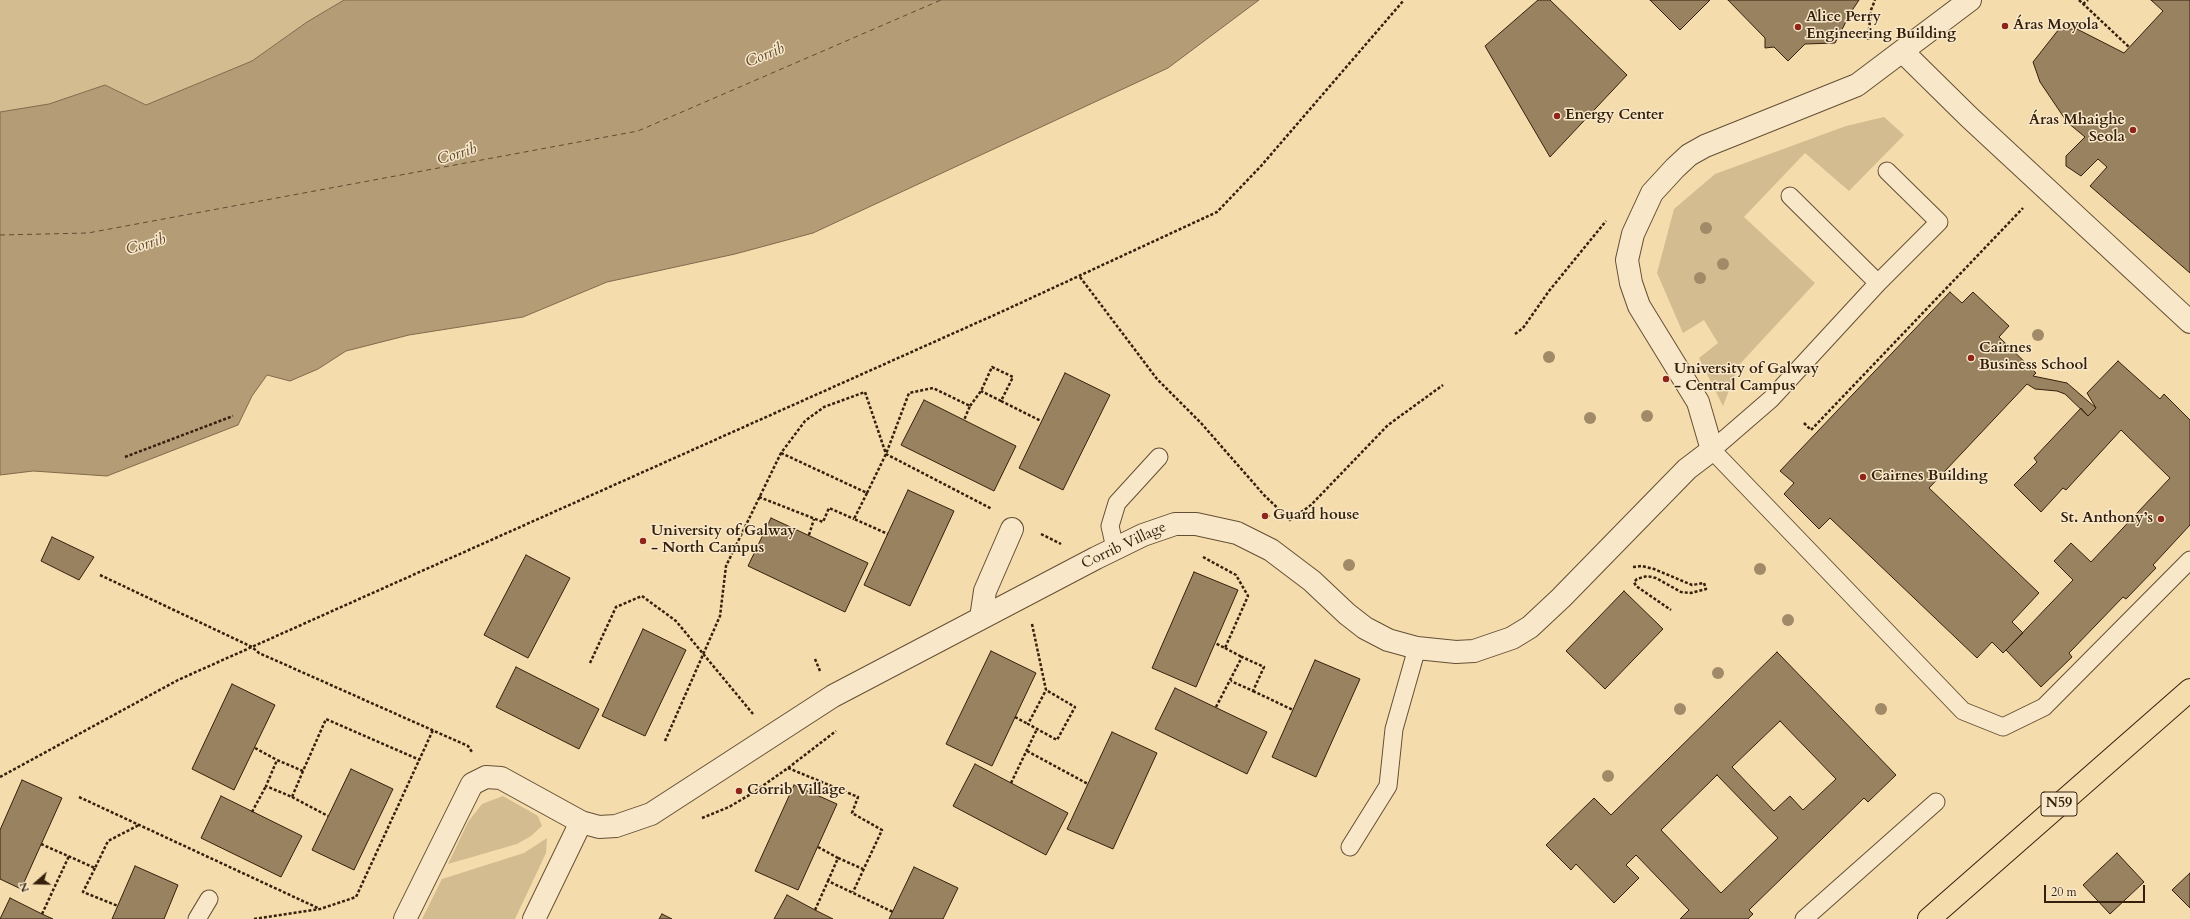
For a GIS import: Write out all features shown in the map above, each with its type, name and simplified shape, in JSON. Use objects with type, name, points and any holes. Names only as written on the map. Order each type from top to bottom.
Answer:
[{"type":"main road","name":"N59","points":[[1928,919],[2190,690]]},
{"type":"street","points":[[1712,450],[1698,402],[1639,306],[1631,283],[1627,260],[1633,234],[1641,213],[1652,193],[1689,155],[1705,146],[1857,85],[1904,52],[1970,0]]},
{"type":"street","points":[[1904,52],[1969,117],[2190,322]]},
{"type":"street","name":"Corrib Village","points":[[486,777],[501,778],[581,822],[599,827],[616,826],[651,814],[833,696],[1115,548],[1158,528],[1174,524],[1196,524],[1247,538],[1271,550],[1293,565],[1347,614],[1365,628],[1388,640],[1417,648],[1438,651],[1474,651],[1512,638],[1530,627],[1562,598],[1687,469],[1712,450]]},
{"type":"street","points":[[981,618],[985,590],[1012,529]]},
{"type":"street","points":[[405,919],[472,784],[486,777]]},
{"type":"street","points":[[534,919],[581,822]]},
{"type":"lane","points":[[1887,172],[1939,222],[1878,283],[1771,399],[1712,450],[1963,711],[2003,726],[2044,707],[2190,560]]},
{"type":"lane","points":[[1790,196],[1878,283]]},
{"type":"lane","points":[[1115,548],[1110,526],[1117,503],[1159,457]]},
{"type":"lane","points":[[1350,847],[1388,786],[1394,729],[1417,648]]},
{"type":"lane","points":[[1804,919],[1936,802]]},
{"type":"lane","points":[[198,919],[209,899]]},
{"type":"path","points":[[0,777],[178,680],[1080,277],[1217,212],[1261,166],[1404,0]]},
{"type":"path","points":[[1867,46],[1871,10],[1876,0]]},
{"type":"path","points":[[2079,0],[2129,47]]},
{"type":"path","points":[[2083,4],[2088,0]]},
{"type":"path","points":[[1804,423],[1811,430],[2026,205]]},
{"type":"path","points":[[1515,334],[1523,328],[1549,291],[1602,225]]},
{"type":"path","points":[[1080,277],[1157,379],[1201,423],[1264,495],[1290,520],[1310,505],[1388,425],[1443,385]]},
{"type":"path","points":[[964,420],[970,406],[981,391],[992,367],[1013,377],[1001,401]]},
{"type":"path","points":[[854,519],[886,454],[909,393],[933,388],[970,406]]},
{"type":"path","points":[[981,391],[1041,421]]},
{"type":"path","points":[[665,741],[720,616],[726,566],[781,454],[805,421],[824,407],[865,392],[886,454],[1015,521],[1012,529]]},
{"type":"path","points":[[125,457],[233,416]]},
{"type":"path","points":[[781,454],[867,493]]},
{"type":"path","points":[[759,497],[823,522],[829,508],[888,534]]},
{"type":"path","points":[[809,535],[814,519]]},
{"type":"path","points":[[1201,555],[1236,575],[1248,596],[1225,648]]},
{"type":"path","points":[[1628,564],[1633,568],[1642,566],[1654,569],[1692,585],[1704,583],[1706,589],[1692,593],[1681,592],[1656,578],[1647,576],[1642,576],[1634,582],[1636,586],[1671,610]]},
{"type":"path","points":[[100,575],[252,647],[259,653],[468,746],[486,777]]},
{"type":"path","points":[[1026,594],[1046,690],[1028,724]]},
{"type":"path","points":[[590,662],[616,607],[642,596],[676,621],[756,718]]},
{"type":"path","points":[[1214,643],[1264,667],[1253,691]]},
{"type":"path","points":[[1216,707],[1242,657]]},
{"type":"path","points":[[1230,681],[1293,710]]},
{"type":"path","points":[[1015,718],[1057,740],[1075,707],[1046,690]]},
{"type":"path","points":[[292,797],[326,719],[420,760]]},
{"type":"path","points":[[698,819],[729,807],[788,768],[841,727]]},
{"type":"path","points":[[1011,783],[1037,729]]},
{"type":"path","points":[[254,919],[320,909],[356,896],[433,730]]},
{"type":"path","points":[[255,748],[277,760],[304,771]]},
{"type":"path","points":[[1026,751],[1088,784]]},
{"type":"path","points":[[252,812],[266,786],[277,760]]},
{"type":"path","points":[[788,768],[858,797],[852,813],[882,830],[853,892]]},
{"type":"path","points":[[266,786],[292,797],[328,816]]},
{"type":"path","points":[[79,797],[320,909]]},
{"type":"path","points":[[118,906],[83,892],[108,841],[140,825]]},
{"type":"path","points":[[41,844],[95,868]]},
{"type":"path","points":[[818,847],[863,869]]},
{"type":"path","points":[[42,914],[68,856]]},
{"type":"path","points":[[815,910],[838,858]]},
{"type":"path","points":[[828,881],[893,912]]},
{"type":"shaded area","points":[[0,0],[344,0],[307,22],[252,61],[146,105],[105,85],[49,104],[0,112]]},
{"type":"shaded area","points":[[1884,117],[1904,135],[1849,191],[1805,153],[1744,217],[1815,283],[1739,365],[1723,406],[1699,358],[1718,343],[1704,320],[1683,333],[1657,273],[1674,209],[1715,174],[1846,126]]},
{"type":"shaded area","points":[[503,796],[538,816],[542,826],[531,836],[517,844],[448,864],[468,822],[482,804]]},
{"type":"shaded area","points":[[547,838],[546,853],[515,919],[422,919],[442,879],[524,853]]},
{"type":"water","name":"Corrib","points":[[344,0],[1259,0],[1168,68],[813,233],[735,254],[607,282],[523,317],[409,335],[346,351],[318,369],[290,381],[267,375],[252,396],[238,425],[107,476],[33,471],[0,475],[0,112],[49,104],[105,85],[146,105],[252,61],[307,22]]},
{"type":"building","name":"Energy Center","points":[[1538,0],[1550,0],[1627,75],[1550,157],[1485,46]]},
{"type":"building","points":[[1650,0],[1710,0],[1680,30]]},
{"type":"building","name":"Alice Perry Engineering Building","points":[[1728,0],[1859,0],[1835,43],[1805,44],[1788,61],[1774,47],[1765,48],[1765,38]]},
{"type":"building","name":"Áras Mhaighe Seola","points":[[2151,0],[2190,0],[2190,273],[2090,186],[2107,167],[2098,159],[2081,176],[2066,166],[2066,156],[2085,137],[2067,122],[2040,82],[2033,62],[2059,29],[2077,29],[2124,53],[2163,11]]},
{"type":"building","name":"Cairnes Building","points":[[1950,292],[1962,303],[1973,292],[2009,326],[1999,337],[2036,373],[2033,376],[2067,383],[2096,408],[2088,416],[2065,394],[2057,391],[2035,389],[2027,384],[1929,488],[2039,593],[2012,622],[2023,633],[2003,653],[1992,642],[1977,658],[1830,518],[1819,529],[1784,494],[1794,483],[1780,471]]},
{"type":"building","name":"St. Anthony’s","points":[[2118,361],[2160,399],[2164,394],[2190,420],[2190,525],[2153,565],[2156,568],[2126,599],[2123,597],[2069,653],[2072,657],[2041,687],[2006,650],[2073,580],[2054,561],[2071,543],[2091,562],[2170,478],[2121,430],[2066,490],[2063,488],[2041,512],[2014,485],[2037,462],[2034,458],[2081,408],[2088,416],[2096,408],[2087,393]]},
{"type":"building","points":[[1065,373],[1110,395],[1063,490],[1019,468]]},
{"type":"building","points":[[924,400],[1016,446],[994,491],[901,445]]},
{"type":"building","points":[[908,490],[954,511],[910,606],[864,585]]},
{"type":"building","name":"Guard house","points":[[1264,512],[1270,516],[1267,519],[1261,516]]},
{"type":"building","points":[[771,518],[868,563],[845,612],[748,566]]},
{"type":"building","points":[[52,537],[94,557],[79,580],[41,561]]},
{"type":"building","points":[[526,555],[570,578],[528,658],[484,635]]},
{"type":"building","points":[[1194,572],[1238,590],[1196,687],[1152,668]]},
{"type":"building","points":[[1624,591],[1663,629],[1605,689],[1566,651]]},
{"type":"building","points":[[643,629],[686,650],[645,736],[602,716]]},
{"type":"building","points":[[991,651],[1036,673],[992,766],[946,744]]},
{"type":"building","points":[[1777,652],[1896,775],[1868,802],[1864,798],[1749,910],[1753,914],[1748,919],[1680,919],[1689,910],[1636,855],[1626,865],[1639,878],[1614,903],[1576,864],[1571,870],[1546,845],[1594,798],[1611,815]],"holes":[[[1780,721],[1836,779],[1803,810],[1790,796],[1774,811],[1732,767]],[[1717,775],[1778,838],[1721,893],[1661,830]]]},
{"type":"building","points":[[1315,660],[1360,679],[1316,777],[1272,757]]},
{"type":"building","points":[[516,667],[599,709],[579,749],[496,707]]},
{"type":"building","points":[[232,684],[275,705],[234,790],[192,769]]},
{"type":"building","points":[[1175,688],[1267,732],[1247,774],[1155,729]]},
{"type":"building","points":[[1112,732],[1157,753],[1113,849],[1067,829]]},
{"type":"building","points":[[975,764],[1068,813],[1046,855],[953,806]]},
{"type":"building","points":[[351,769],[393,789],[354,870],[312,850]]},
{"type":"building","points":[[22,780],[62,798],[21,889],[0,879],[0,830]]},
{"type":"building","points":[[794,785],[837,804],[798,890],[755,871]]},
{"type":"building","points":[[221,796],[302,836],[281,877],[201,838]]},
{"type":"building","points":[[2117,853],[2144,882],[2110,914],[2083,885]]},
{"type":"building","points":[[135,866],[178,885],[164,919],[112,919]]},
{"type":"building","points":[[914,867],[958,888],[943,919],[889,919]]},
{"type":"building","points":[[2190,873],[2190,908],[2172,890]]},
{"type":"building","points":[[787,895],[815,910],[833,919],[774,919]]},
{"type":"building","points":[[10,898],[42,914],[53,919],[0,919]]},
{"type":"building","points":[[662,914],[672,919],[659,919]]},
{"type":"ferry route","points":[[0,235],[88,233],[638,131],[941,0]]},
{"type":"place","name":"Áras Moyola","points":[[2005,26]]},
{"type":"place","name":"Alice Perry Engineering Building","points":[[1798,27]]},
{"type":"place","name":"Energy Center","points":[[1557,116]]},
{"type":"place","name":"Áras Mhaighe Seola","points":[[2133,130]]},
{"type":"place","name":"Cairnes Business School","points":[[1971,358]]},
{"type":"place","name":"University of Galway - Central Campus","points":[[1666,379]]},
{"type":"place","name":"Cairnes Building","points":[[1863,477]]},
{"type":"place","name":"Guard house","points":[[1265,516]]},
{"type":"place","name":"St. Anthony’s","points":[[2161,519]]},
{"type":"place","name":"University of Galway - North Campus","points":[[643,541]]},
{"type":"place","name":"Corrib Village","points":[[739,791]]}]
